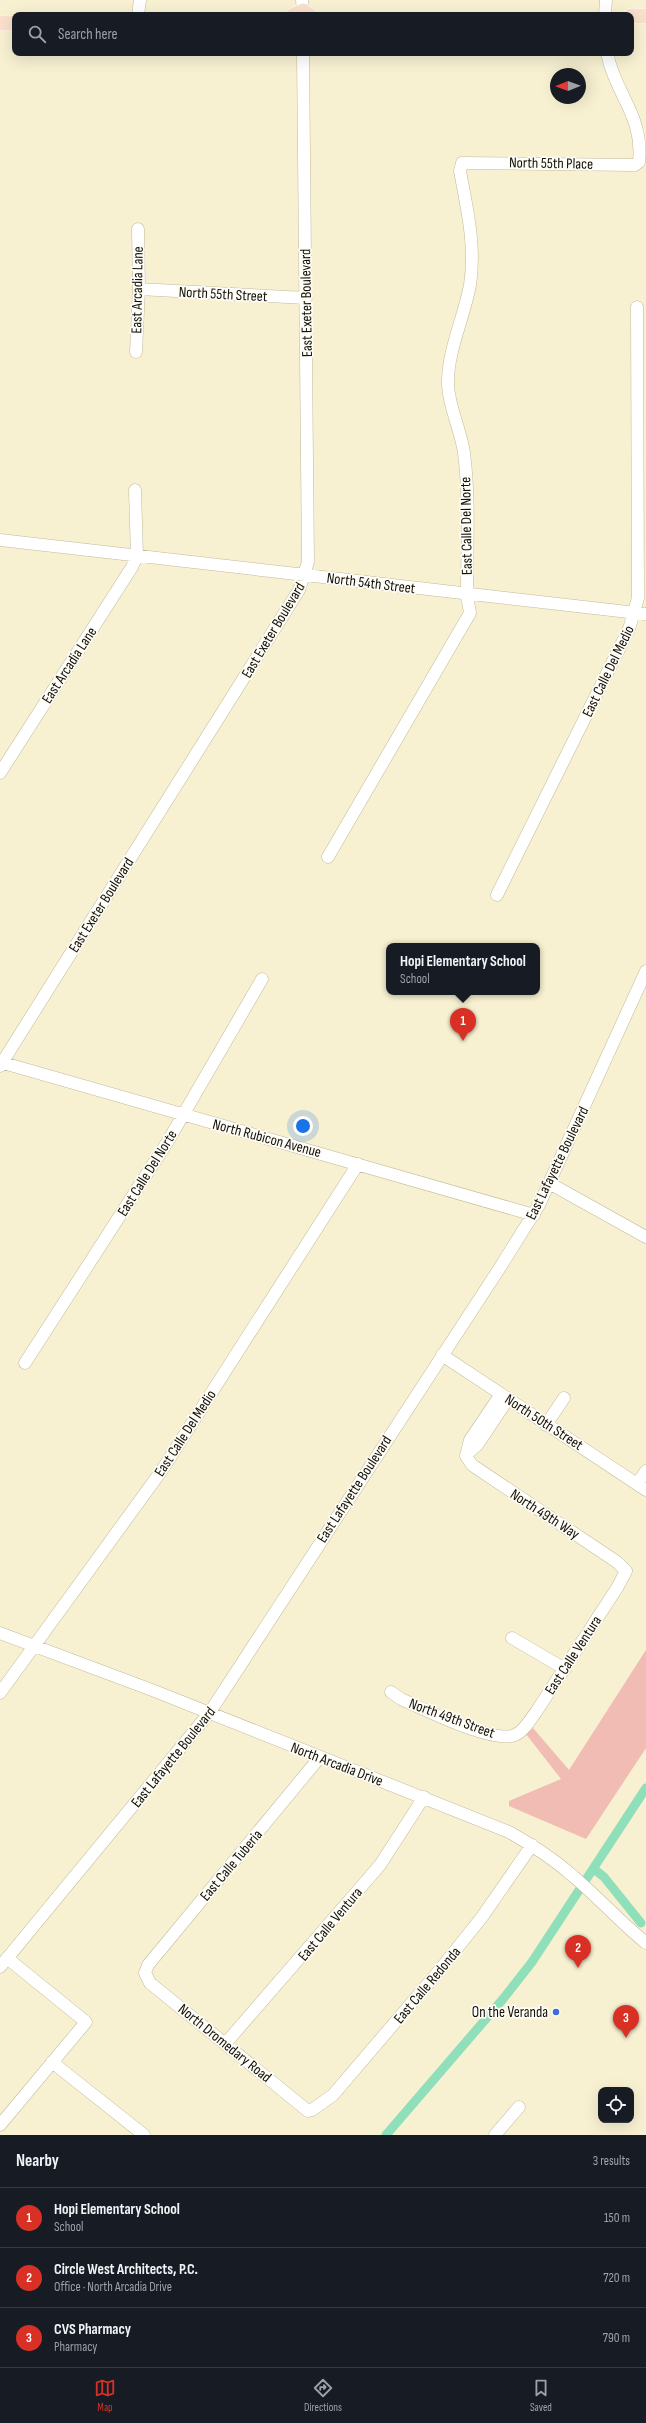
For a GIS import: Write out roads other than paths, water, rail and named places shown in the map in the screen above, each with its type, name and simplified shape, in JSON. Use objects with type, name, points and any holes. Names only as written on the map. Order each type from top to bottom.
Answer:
[{"type":"main road","points":[[634,16],[646,16]]},
{"type":"main road","points":[[0,24],[12,23]]},
{"type":"street","points":[[138,12],[140,0]]},
{"type":"street","points":[[605,12],[606,0]]},
{"type":"street","name":"East Exeter Boulevard","points":[[1,1064],[299,590],[305,575],[308,562],[303,56]]},
{"type":"street","name":"North 55th Place","points":[[462,163],[635,165],[639,162],[639,138],[635,118],[610,65],[608,56]]},
{"type":"street","name":"East Calle Del Norte","points":[[328,857],[470,613],[467,595],[464,453],[448,384],[450,368],[470,285],[472,264],[472,243],[460,171],[462,163]]},
{"type":"street","name":"East Arcadia Lane","points":[[136,352],[139,289],[138,229]]},
{"type":"street","name":"North 55th Street","points":[[139,289],[306,298]]},
{"type":"street","name":"East Calle Del Medio","points":[[497,895],[629,629],[640,613],[638,598],[637,307]]},
{"type":"street","points":[[135,490],[137,556]]},
{"type":"street","name":"North 54th Street","points":[[0,540],[467,595],[640,613]]},
{"type":"street","name":"East Arcadia Lane","points":[[0,773],[137,556]]},
{"type":"street","name":"East Lafayette Boulevard","points":[[2,1963],[210,1712],[534,1215],[646,971]]},
{"type":"street","name":"East Calle Del Norte","points":[[25,1363],[184,1115],[262,979]]},
{"type":"street","name":"North Rubicon Avenue","points":[[1,1064],[534,1215]]},
{"type":"street","name":"East Calle Del Medio","points":[[0,1693],[36,1646],[162,1470],[358,1164]]},
{"type":"street","points":[[549,1183],[646,1237]]},
{"type":"street","name":"North 50th Street","points":[[442,1356],[642,1487]]},
{"type":"street","name":"North 49th Way","points":[[504,1396],[487,1423],[470,1440],[466,1456],[472,1465],[617,1562],[626,1571]]},
{"type":"street","points":[[546,1425],[564,1398]]},
{"type":"street","points":[[642,1487],[646,1471]]},
{"type":"street","name":"East Calle Ventura","points":[[515,1735],[524,1729],[565,1669],[626,1571]]},
{"type":"street","name":"North Arcadia Drive","points":[[0,1633],[210,1712],[320,1757],[485,1821],[532,1845],[577,1879],[592,1895],[646,1943]]},
{"type":"street","points":[[512,1638],[565,1669]]},
{"type":"street","name":"North 49th Street","points":[[391,1692],[401,1699],[484,1733],[502,1737],[515,1735]]},
{"type":"street","name":"East Calle Tuberia","points":[[145,1973],[148,1965],[320,1757]]},
{"type":"street","name":"East Calle Ventura","points":[[225,2044],[380,1864],[424,1797]]},
{"type":"street","name":"East Calle Redonda","points":[[308,2111],[312,2110],[333,2095],[438,1972],[482,1917],[532,1845]]},
{"type":"street","points":[[0,2125],[86,2022],[2,1963]]},
{"type":"street","name":"North Dromedary Road","points":[[145,1973],[150,1983],[308,2111]]},
{"type":"street","points":[[52,2062],[144,2135]]},
{"type":"street","points":[[496,2135],[520,2107]]},
{"type":"waterway","points":[[386,2135],[503,1999],[532,1962],[646,1788]]},
{"type":"waterway","points":[[594,1869],[604,1877],[641,1923]]},
{"type":"place","name":"Hopi Elementary School","points":[[463,1041]]},
{"type":"place","name":"Circle West Architects, P.C.","points":[[578,1968]]},
{"type":"place","name":"On the Veranda","points":[[556,2012]]},
{"type":"place","name":"CVS Pharmacy","points":[[626,2038]]}]
